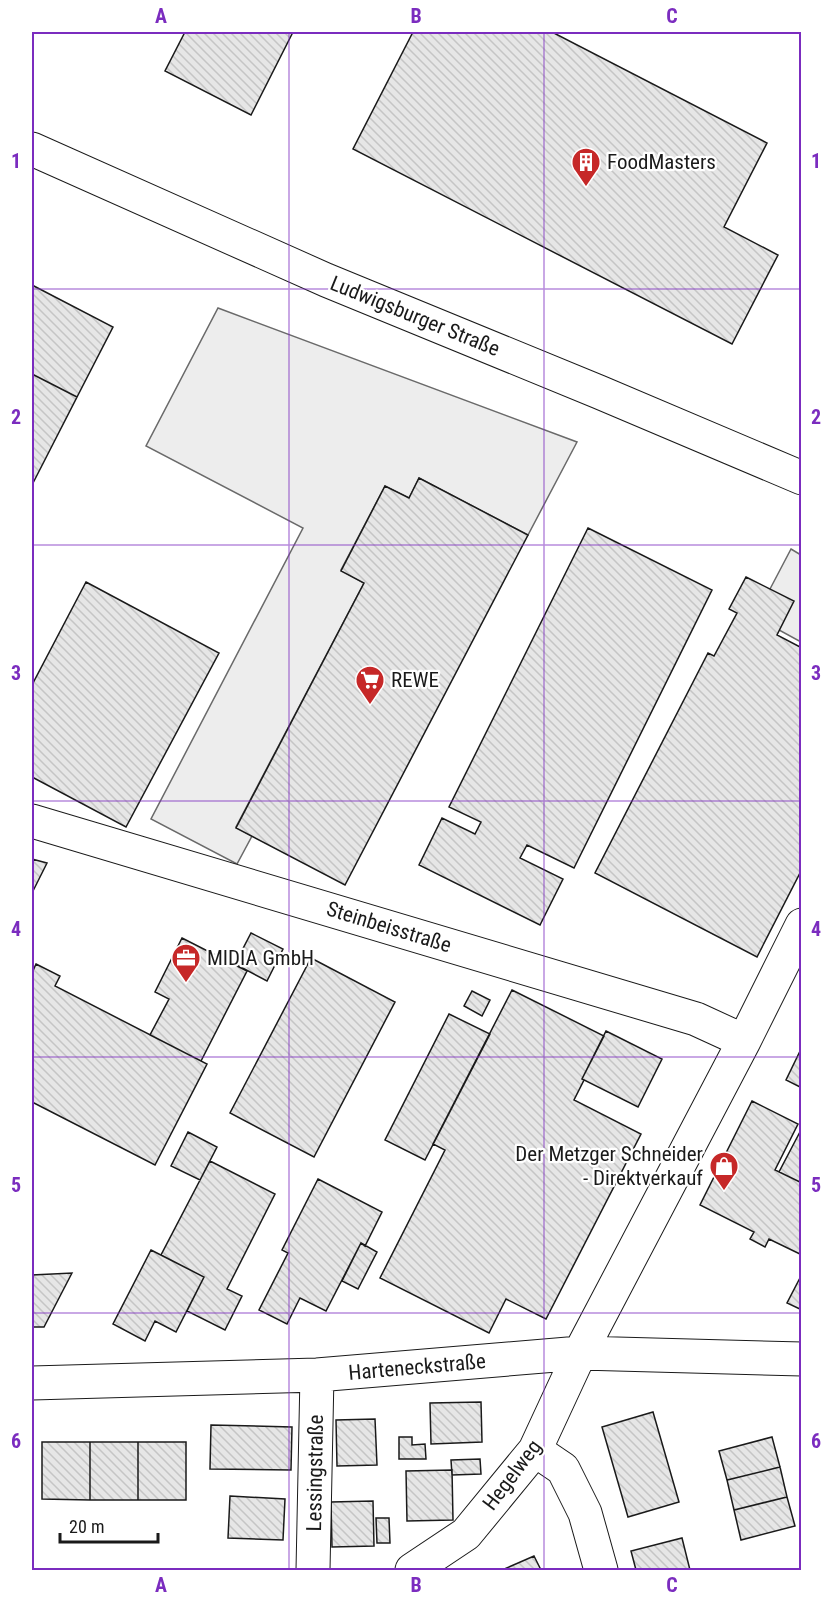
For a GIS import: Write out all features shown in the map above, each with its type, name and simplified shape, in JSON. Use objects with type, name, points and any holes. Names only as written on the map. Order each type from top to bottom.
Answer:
[{"type":"street","name":"Ludwigsburger Straße","points":[[32,149],[326,280],[801,478]]},
{"type":"street","name":"Steinbeisstraße","points":[[32,821],[696,1019],[744,1041]]},
{"type":"street","points":[[580,1353],[744,1041],[801,925]]},
{"type":"street","name":"Harteneckstraße","points":[[32,1383],[317,1375],[580,1353],[801,1359]]},
{"type":"street","name":"Hegelweg","points":[[412,1570],[466,1533],[535,1450],[580,1353]]},
{"type":"street","name":"Lessingstraße","points":[[313,1570],[317,1375]]},
{"type":"street","points":[[535,1450],[563,1469],[585,1513],[601,1570]]},
{"type":"shaded area","points":[[218,308],[577,442],[528,535],[419,478],[409,498],[385,486],[341,570],[364,583],[236,827],[252,836],[237,864],[151,819],[303,528],[146,446]]},
{"type":"shaded area","points":[[791,549],[801,555],[801,642],[779,630],[770,589]]},
{"type":"building","points":[[185,32],[293,32],[251,115],[165,71]]},
{"type":"building","name":"FoodMasters","points":[[413,32],[552,32],[767,143],[724,227],[778,255],[732,344],[353,149]]},
{"type":"building","points":[[32,285],[113,327],[77,397],[32,374]]},
{"type":"building","points":[[32,374],[77,397],[32,485]]},
{"type":"building","name":"REWE","points":[[419,478],[528,535],[345,885],[236,828],[364,583],[341,571],[385,486],[409,498]]},
{"type":"building","points":[[588,528],[712,590],[574,868],[527,845],[520,858],[563,879],[540,925],[419,865],[442,818],[475,834],[481,822],[449,807]]},
{"type":"building","points":[[746,577],[794,601],[777,635],[802,648],[802,869],[757,957],[595,873],[708,653],[714,656],[737,613],[729,609]]},
{"type":"building","points":[[86,582],[219,653],[126,827],[32,777],[32,685]]},
{"type":"building","points":[[32,859],[47,863],[32,893]]},
{"type":"building","points":[[251,933],[283,949],[267,981],[235,964]]},
{"type":"building","points":[[182,938],[247,971],[201,1061],[150,1035],[169,999],[155,992]]},
{"type":"building","points":[[311,958],[395,1002],[314,1157],[230,1113]]},
{"type":"building","points":[[36,964],[60,976],[55,986],[207,1064],[155,1165],[32,1102],[32,973]]},
{"type":"building","points":[[512,990],[604,1036],[574,1100],[641,1134],[546,1319],[506,1299],[489,1333],[380,1278],[445,1150],[433,1144]]},
{"type":"building","points":[[472,991],[490,1000],[482,1016],[464,1006]]},
{"type":"building","points":[[449,1014],[490,1034],[425,1160],[385,1140]]},
{"type":"building","points":[[606,1031],[662,1059],[638,1107],[582,1079]]},
{"type":"building","points":[[802,1047],[802,1088],[786,1080]]},
{"type":"building","points":[[752,1101],[798,1124],[775,1170],[802,1183],[802,1255],[769,1239],[765,1247],[750,1239],[754,1232],[700,1205]]},
{"type":"building","points":[[802,1128],[802,1183],[779,1172]]},
{"type":"building","points":[[188,1132],[217,1147],[200,1180],[171,1166]]},
{"type":"building","points":[[210,1161],[275,1194],[227,1289],[242,1296],[225,1330],[187,1311],[204,1277],[161,1255]]},
{"type":"building","points":[[318,1179],[382,1212],[365,1246],[361,1243],[326,1311],[300,1298],[287,1324],[259,1310],[288,1253],[282,1250]]},
{"type":"building","points":[[361,1243],[377,1252],[358,1289],[342,1281]]},
{"type":"building","points":[[151,1250],[204,1277],[176,1332],[155,1321],[145,1341],[113,1324]]},
{"type":"building","points":[[72,1273],[44,1327],[32,1327],[32,1275]]},
{"type":"building","points":[[802,1274],[802,1310],[787,1303]]},
{"type":"building","points":[[481,1402],[482,1442],[431,1444],[430,1403]]},
{"type":"building","points":[[653,1412],[679,1502],[628,1517],[602,1427]]},
{"type":"building","points":[[375,1419],[377,1465],[337,1466],[336,1420]]},
{"type":"building","points":[[211,1425],[292,1427],[291,1470],[210,1469]]},
{"type":"building","points":[[399,1437],[412,1437],[412,1445],[425,1444],[426,1459],[399,1459]]},
{"type":"building","points":[[772,1437],[780,1467],[727,1480],[719,1451]]},
{"type":"building","points":[[42,1442],[90,1442],[90,1500],[42,1499]]},
{"type":"building","points":[[90,1442],[138,1442],[138,1500],[90,1500]]},
{"type":"building","points":[[138,1442],[186,1442],[186,1500],[138,1500]]},
{"type":"building","points":[[480,1459],[481,1474],[452,1475],[451,1460]]},
{"type":"building","points":[[780,1467],[787,1497],[734,1510],[727,1480]]},
{"type":"building","points":[[452,1470],[453,1520],[407,1521],[406,1471]]},
{"type":"building","points":[[230,1496],[285,1499],[283,1540],[228,1538]]},
{"type":"building","points":[[787,1497],[795,1526],[741,1540],[734,1510]]},
{"type":"building","points":[[373,1501],[374,1546],[332,1547],[331,1502]]},
{"type":"building","points":[[376,1518],[389,1518],[390,1543],[377,1543]]},
{"type":"building","points":[[682,1538],[690,1570],[636,1570],[631,1551]]},
{"type":"building","points":[[534,1556],[541,1570],[502,1570]]},
{"type":"place","name":"FoodMasters","points":[[586,188]]},
{"type":"place","name":"REWE","points":[[370,706]]},
{"type":"place","name":"MIDIA GmbH","points":[[186,984]]},
{"type":"place","name":"Der Metzger Schneider - Direktverkauf","points":[[724,1192]]}]
